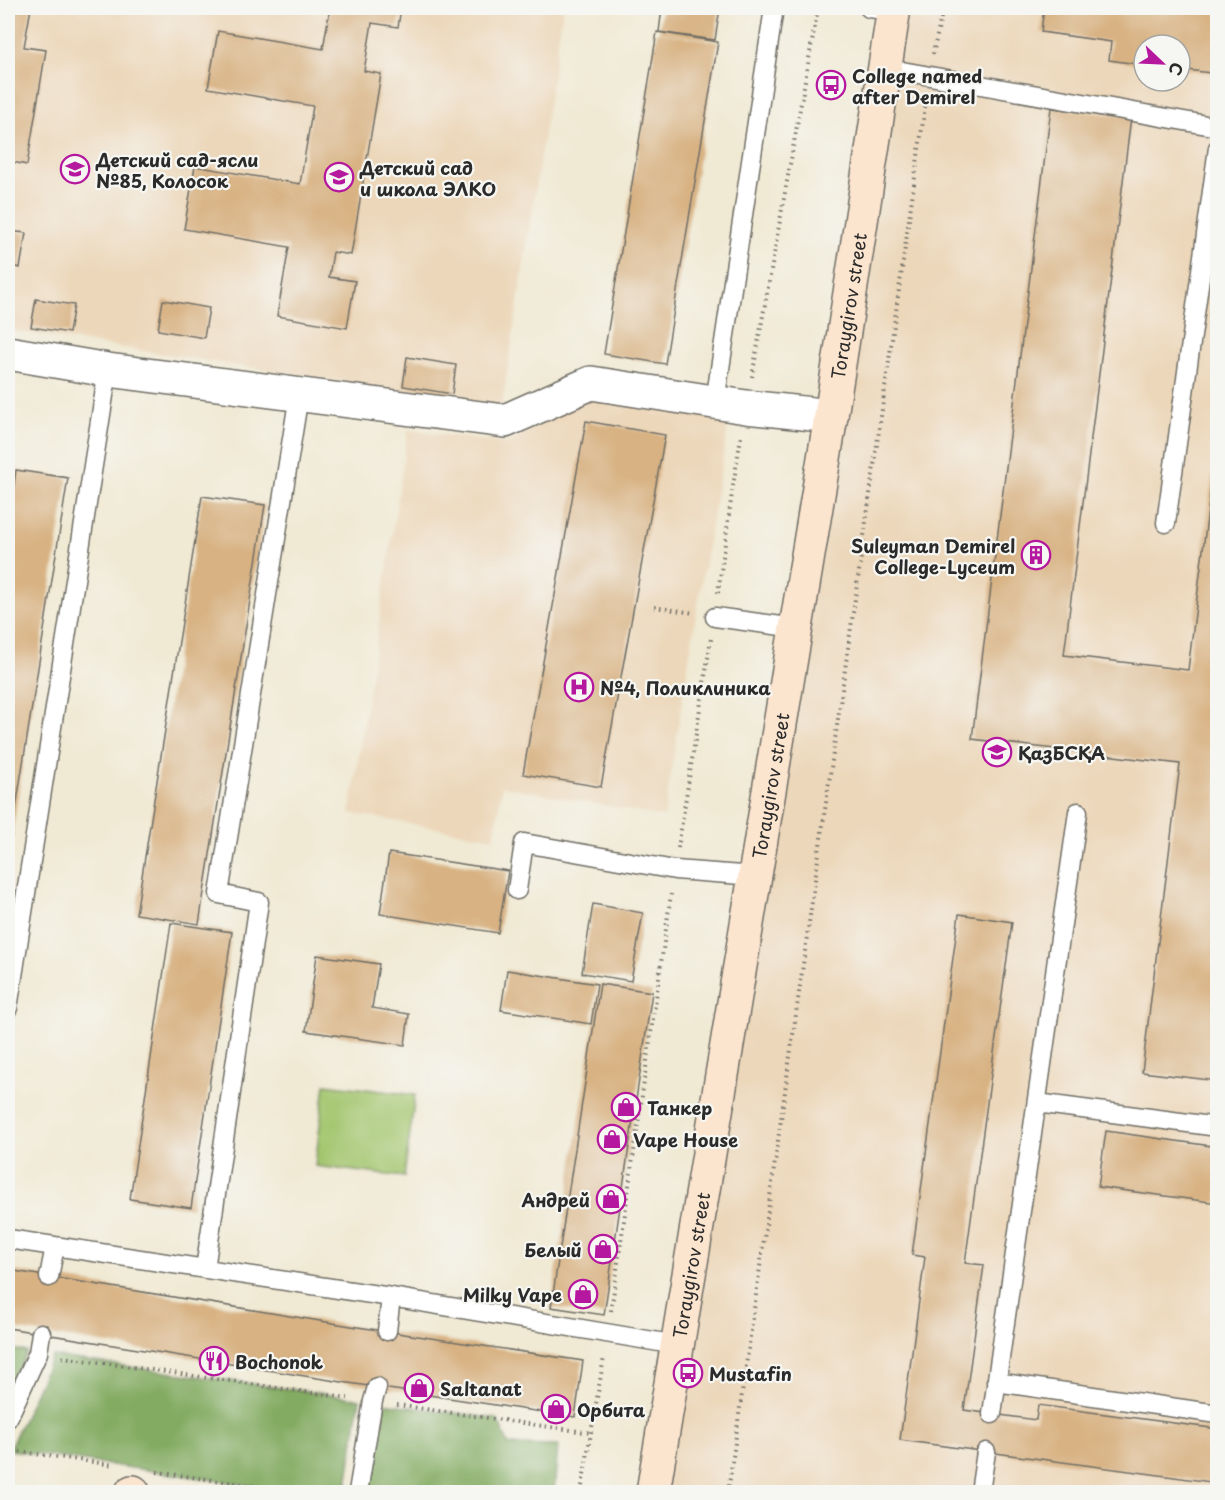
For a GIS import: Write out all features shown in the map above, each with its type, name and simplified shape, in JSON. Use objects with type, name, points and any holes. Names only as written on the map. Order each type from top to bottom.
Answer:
[{"type":"street","name":"Toraygirov street","points":[[653,1492],[831,417],[885,68],[885,9]]},
{"type":"street","points":[[8,353],[108,370],[505,421],[591,383],[731,405],[831,417]]},
{"type":"lane","points":[[731,405],[774,8]]},
{"type":"lane","points":[[885,68],[1218,127]]},
{"type":"lane","points":[[1166,523],[1218,148]]},
{"type":"lane","points":[[8,1008],[108,370]]},
{"type":"lane","points":[[205,1269],[259,902],[219,894],[299,395]]},
{"type":"lane","points":[[715,617],[796,628]]},
{"type":"lane","points":[[992,1414],[1078,812]]},
{"type":"lane","points":[[517,890],[524,843],[675,870],[755,876]]},
{"type":"lane","points":[[1036,1103],[1218,1127]]},
{"type":"lane","points":[[8,1239],[391,1297],[677,1345]]},
{"type":"lane","points":[[49,1277],[55,1246]]},
{"type":"lane","points":[[387,1331],[391,1297]]},
{"type":"lane","points":[[8,1418],[38,1353],[41,1333]]},
{"type":"lane","points":[[996,1382],[1218,1414]]},
{"type":"lane","points":[[358,1492],[375,1394]]},
{"type":"lane","points":[[980,1492],[986,1452]]},
{"type":"path","points":[[581,1492],[608,1333],[675,870],[715,617],[732,486],[731,405],[818,8]]},
{"type":"path","points":[[728,1492],[929,76],[943,8]]},
{"type":"path","points":[[654,607],[715,617]]},
{"type":"path","points":[[38,1353],[375,1394],[592,1433]]},
{"type":"shaded area","name":"Детский сад и школа ЭЛКО","points":[[8,8],[563,8],[502,406],[8,330]]},
{"type":"shaded area","name":"ҚазБСҚА","points":[[894,8],[1217,8],[1217,1492],[653,1492]]},
{"type":"shaded area","points":[[589,395],[729,420],[664,817],[502,786],[494,838],[350,813],[408,430],[507,443]]},
{"type":"green space","points":[[325,1084],[415,1095],[404,1177],[315,1166]]},
{"type":"green space","points":[[8,1348],[27,1352],[8,1394]]},
{"type":"green space","points":[[52,1356],[360,1399],[346,1492],[295,1492],[9,1450]]},
{"type":"green space","points":[[384,1403],[497,1419],[509,1445],[558,1446],[554,1492],[368,1492]]},
{"type":"building","points":[[8,8],[31,8],[24,47],[46,50],[27,165],[8,161]]},
{"type":"building","points":[[330,8],[401,8],[398,27],[372,23],[364,71],[381,74],[351,255],[333,252],[329,277],[355,281],[347,328],[277,316],[289,247],[184,229],[195,166],[300,184],[313,106],[208,88],[218,31],[323,49]]},
{"type":"building","points":[[662,8],[720,8],[715,40],[659,32]]},
{"type":"building","points":[[1044,8],[1218,8],[1218,74],[1192,71],[1192,33],[1132,33],[1132,63],[1109,60],[1111,42],[1041,32]]},
{"type":"building","points":[[657,32],[718,42],[665,364],[604,354]]},
{"type":"building","name":"Suleyman Demirel College-Lyceum","points":[[1051,108],[1131,117],[1064,655],[1188,670],[1215,454],[1218,455],[1218,1081],[1142,1072],[1180,764],[972,739]]},
{"type":"building","points":[[8,231],[26,233],[20,268],[8,265]]},
{"type":"building","points":[[36,299],[74,305],[69,333],[31,327]]},
{"type":"building","points":[[163,300],[209,308],[204,338],[158,330]]},
{"type":"building","points":[[407,357],[456,365],[452,394],[403,386]]},
{"type":"building","name":"№4, Поликлиника","points":[[586,421],[665,435],[601,787],[523,774]]},
{"type":"building","points":[[16,470],[68,478],[8,852],[8,527]]},
{"type":"building","points":[[202,496],[265,505],[199,924],[136,914]]},
{"type":"building","points":[[389,853],[508,871],[498,933],[380,914]]},
{"type":"building","points":[[593,904],[643,913],[631,981],[582,973]]},
{"type":"building","points":[[959,914],[1012,922],[965,1263],[984,1265],[964,1410],[1036,1420],[1038,1405],[1218,1429],[1218,1483],[900,1440],[925,1257],[912,1255]]},
{"type":"building","points":[[171,923],[232,932],[191,1208],[130,1199]]},
{"type":"building","points":[[317,955],[379,964],[372,1008],[409,1014],[405,1045],[306,1031]]},
{"type":"building","points":[[507,970],[597,984],[591,1024],[501,1010]]},
{"type":"building","points":[[600,984],[652,992],[604,1315],[551,1307]]},
{"type":"building","points":[[1106,1131],[1218,1147],[1218,1203],[1098,1187]]},
{"type":"building","points":[[8,1270],[583,1361],[575,1417],[8,1328]]},
{"type":"place","name":"College named after Demirel","points":[[831,85]]},
{"type":"place","name":"Детский сад-ясли №85, Колосок","points":[[75,169]]},
{"type":"place","name":"Детский сад и школа ЭЛКО","points":[[339,177]]},
{"type":"place","name":"Suleyman Demirel College-Lyceum","points":[[1036,555]]},
{"type":"place","name":"№4, Поликлиника","points":[[579,687]]},
{"type":"place","name":"ҚазБСҚА","points":[[997,752]]},
{"type":"place","name":"Танкер","points":[[626,1107]]},
{"type":"place","name":"Vape House","points":[[612,1139]]},
{"type":"place","name":"Андрей","points":[[611,1199]]},
{"type":"place","name":"Белый","points":[[603,1249]]},
{"type":"place","name":"Milky Vape","points":[[583,1294]]},
{"type":"place","name":"Bochonok","points":[[214,1361]]},
{"type":"place","name":"Mustafin","points":[[688,1373]]},
{"type":"place","name":"Saltanat","points":[[419,1388]]},
{"type":"place","name":"Орбита","points":[[556,1409]]}]
